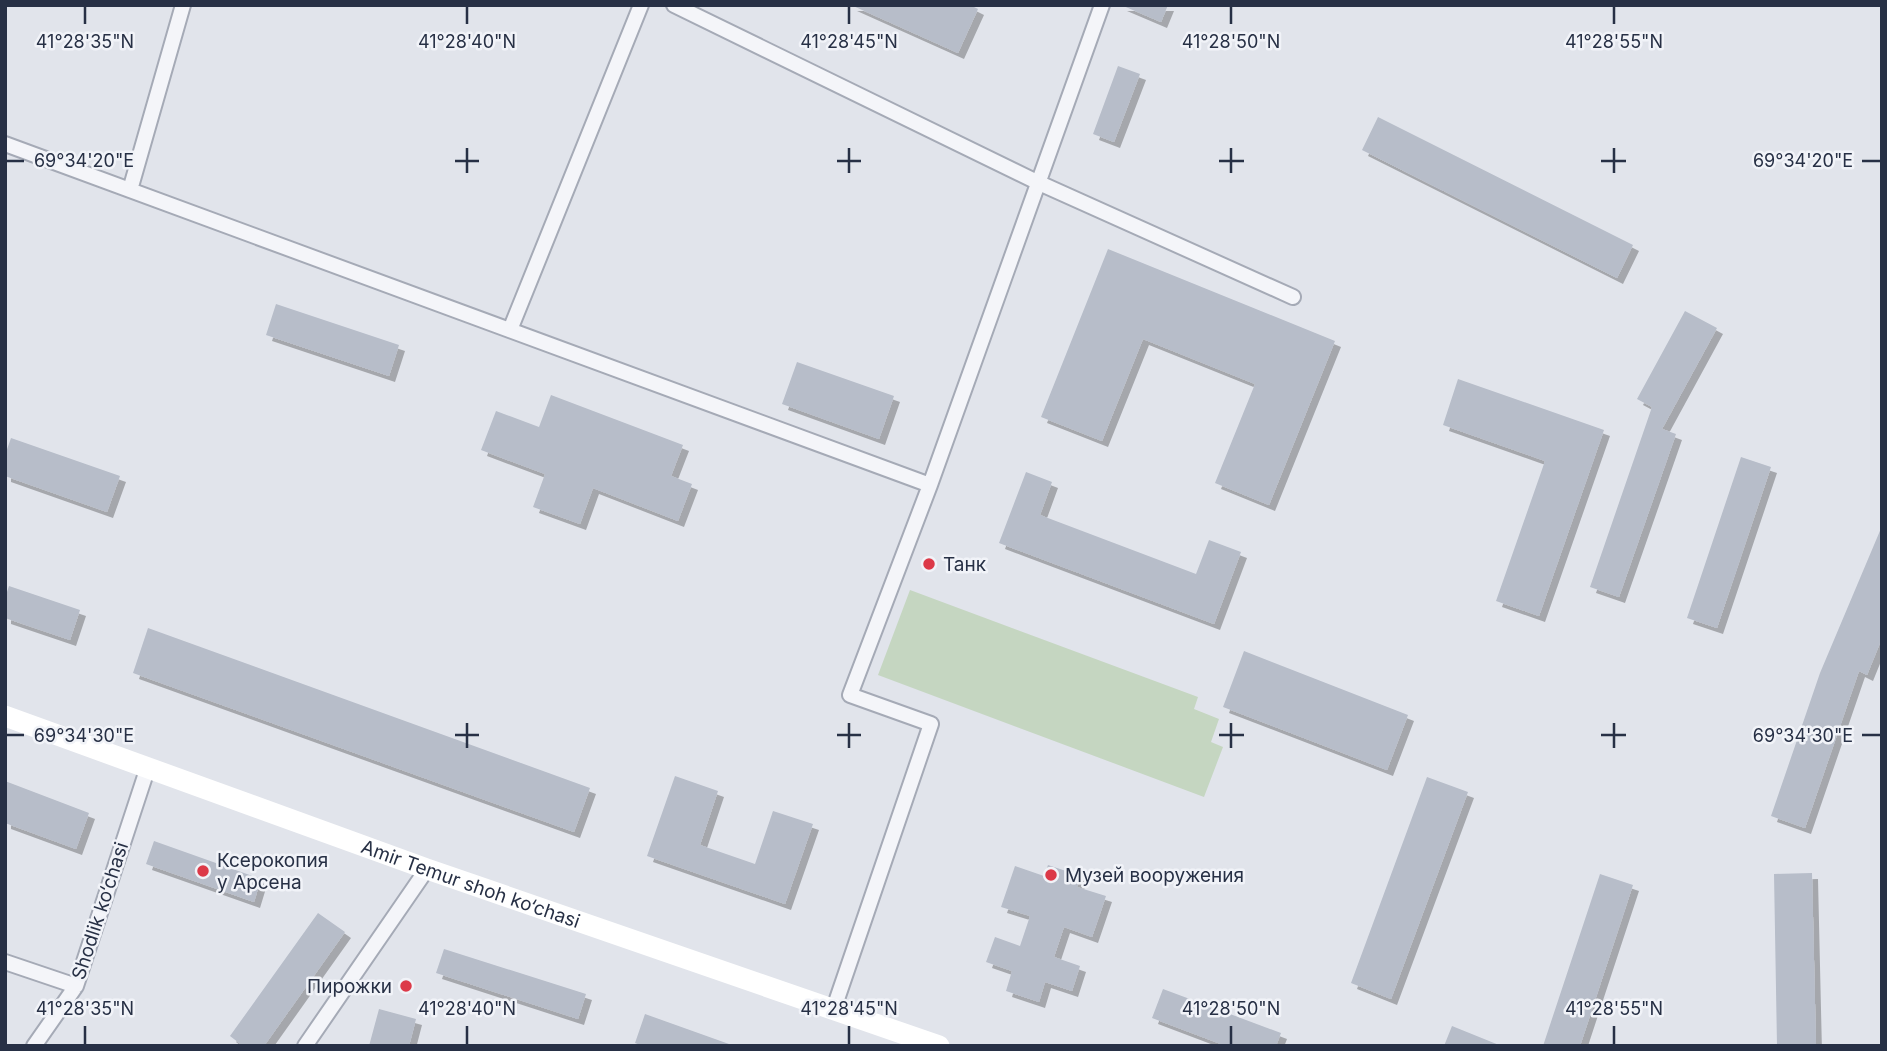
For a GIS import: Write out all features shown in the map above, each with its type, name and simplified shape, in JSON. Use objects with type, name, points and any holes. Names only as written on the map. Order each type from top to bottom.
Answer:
[{"type":"main road","name":"Amir Temur shoh ko‘chasi","points":[[5,716],[427,869],[939,1046]]},
{"type":"street","points":[[130,190],[183,5]]},
{"type":"street","points":[[510,330],[641,5]]},
{"type":"street","points":[[674,5],[1037,182],[1293,297]]},
{"type":"street","points":[[834,1008],[931,724],[850,695],[930,485],[1102,5]]},
{"type":"street","points":[[5,144],[930,485]]},
{"type":"street","name":"Shodlik ko‘chasi","points":[[34,1046],[76,986],[148,767]]},
{"type":"street","points":[[305,1046],[427,869]]},
{"type":"street","points":[[5,962],[76,986]]},
{"type":"green space","points":[[910,590],[1198,697],[1194,709],[1219,719],[1211,742],[1223,747],[1204,797],[878,675]]},
{"type":"building","points":[[851,5],[970,5],[978,9],[958,53]]},
{"type":"building","points":[[1121,5],[1168,5],[1161,22]]},
{"type":"building","points":[[1118,66],[1140,74],[1114,142],[1093,134]]},
{"type":"building","points":[[1378,117],[1633,245],[1617,278],[1362,150]]},
{"type":"building","points":[[1108,249],[1335,341],[1269,505],[1215,483],[1255,384],[1143,339],[1102,441],[1041,417]]},
{"type":"building","points":[[276,304],[399,345],[389,376],[266,335]]},
{"type":"building","points":[[1685,311],[1717,328],[1662,429],[1676,434],[1619,597],[1590,587],[1652,407],[1637,399]]},
{"type":"building","points":[[797,362],[894,396],[879,439],[782,404]]},
{"type":"building","points":[[1458,379],[1604,430],[1539,616],[1496,601],[1545,461],[1443,425]]},
{"type":"building","points":[[551,395],[683,445],[671,476],[692,484],[678,521],[593,488],[580,524],[533,507],[545,474],[481,450],[496,411],[539,427]]},
{"type":"building","points":[[11,438],[120,476],[107,512],[5,476],[5,455]]},
{"type":"building","points":[[1741,457],[1771,467],[1717,628],[1687,618]]},
{"type":"building","points":[[1026,472],[1052,482],[1040,515],[1196,574],[1209,540],[1241,552],[1214,624],[999,543]]},
{"type":"building","points":[[1882,526],[1882,638],[1867,675],[1859,671],[1805,828],[1771,816],[1820,673]]},
{"type":"building","points":[[9,586],[80,610],[70,640],[5,618],[5,598]]},
{"type":"building","points":[[148,628],[590,788],[574,832],[133,673]]},
{"type":"building","points":[[1244,651],[1408,715],[1387,770],[1223,707]]},
{"type":"building","points":[[675,776],[718,791],[700,845],[755,864],[773,811],[813,824],[785,904],[647,856]]},
{"type":"building","points":[[1427,777],[1468,792],[1391,999],[1351,983]]},
{"type":"building","points":[[5,781],[89,813],[76,849],[5,823]]},
{"type":"building","points":[[154,841],[261,879],[254,902],[146,864]]},
{"type":"building","points":[[1048,865],[1081,876],[1077,887],[1106,896],[1092,937],[1064,927],[1054,957],[1080,966],[1072,991],[1045,982],[1039,1002],[1006,991],[1012,971],[986,962],[995,937],[1020,946],[1030,916],[1001,907],[1015,866],[1044,876]]},
{"type":"building","points":[[1812,873],[1816,1046],[1777,1046],[1774,874]]},
{"type":"building","points":[[1600,874],[1633,885],[1580,1046],[1543,1046]]},
{"type":"building","points":[[318,913],[345,932],[264,1046],[243,1046],[230,1036]]},
{"type":"building","points":[[444,949],[586,994],[578,1019],[436,973]]},
{"type":"building","points":[[1163,989],[1281,1033],[1276,1046],[1226,1046],[1152,1018]]},
{"type":"building","points":[[379,1009],[416,1019],[409,1046],[369,1046]]},
{"type":"building","points":[[645,1014],[729,1044],[643,1046],[635,1043]]},
{"type":"building","points":[[1452,1026],[1499,1045],[1499,1046],[1444,1046]]},
{"type":"place","name":"Танк","points":[[929,564]]},
{"type":"place","name":"Ксерокопия у Арсена","points":[[203,871]]},
{"type":"place","name":"Музей вооружения","points":[[1051,875]]},
{"type":"place","name":"Пирожки","points":[[406,986]]}]
